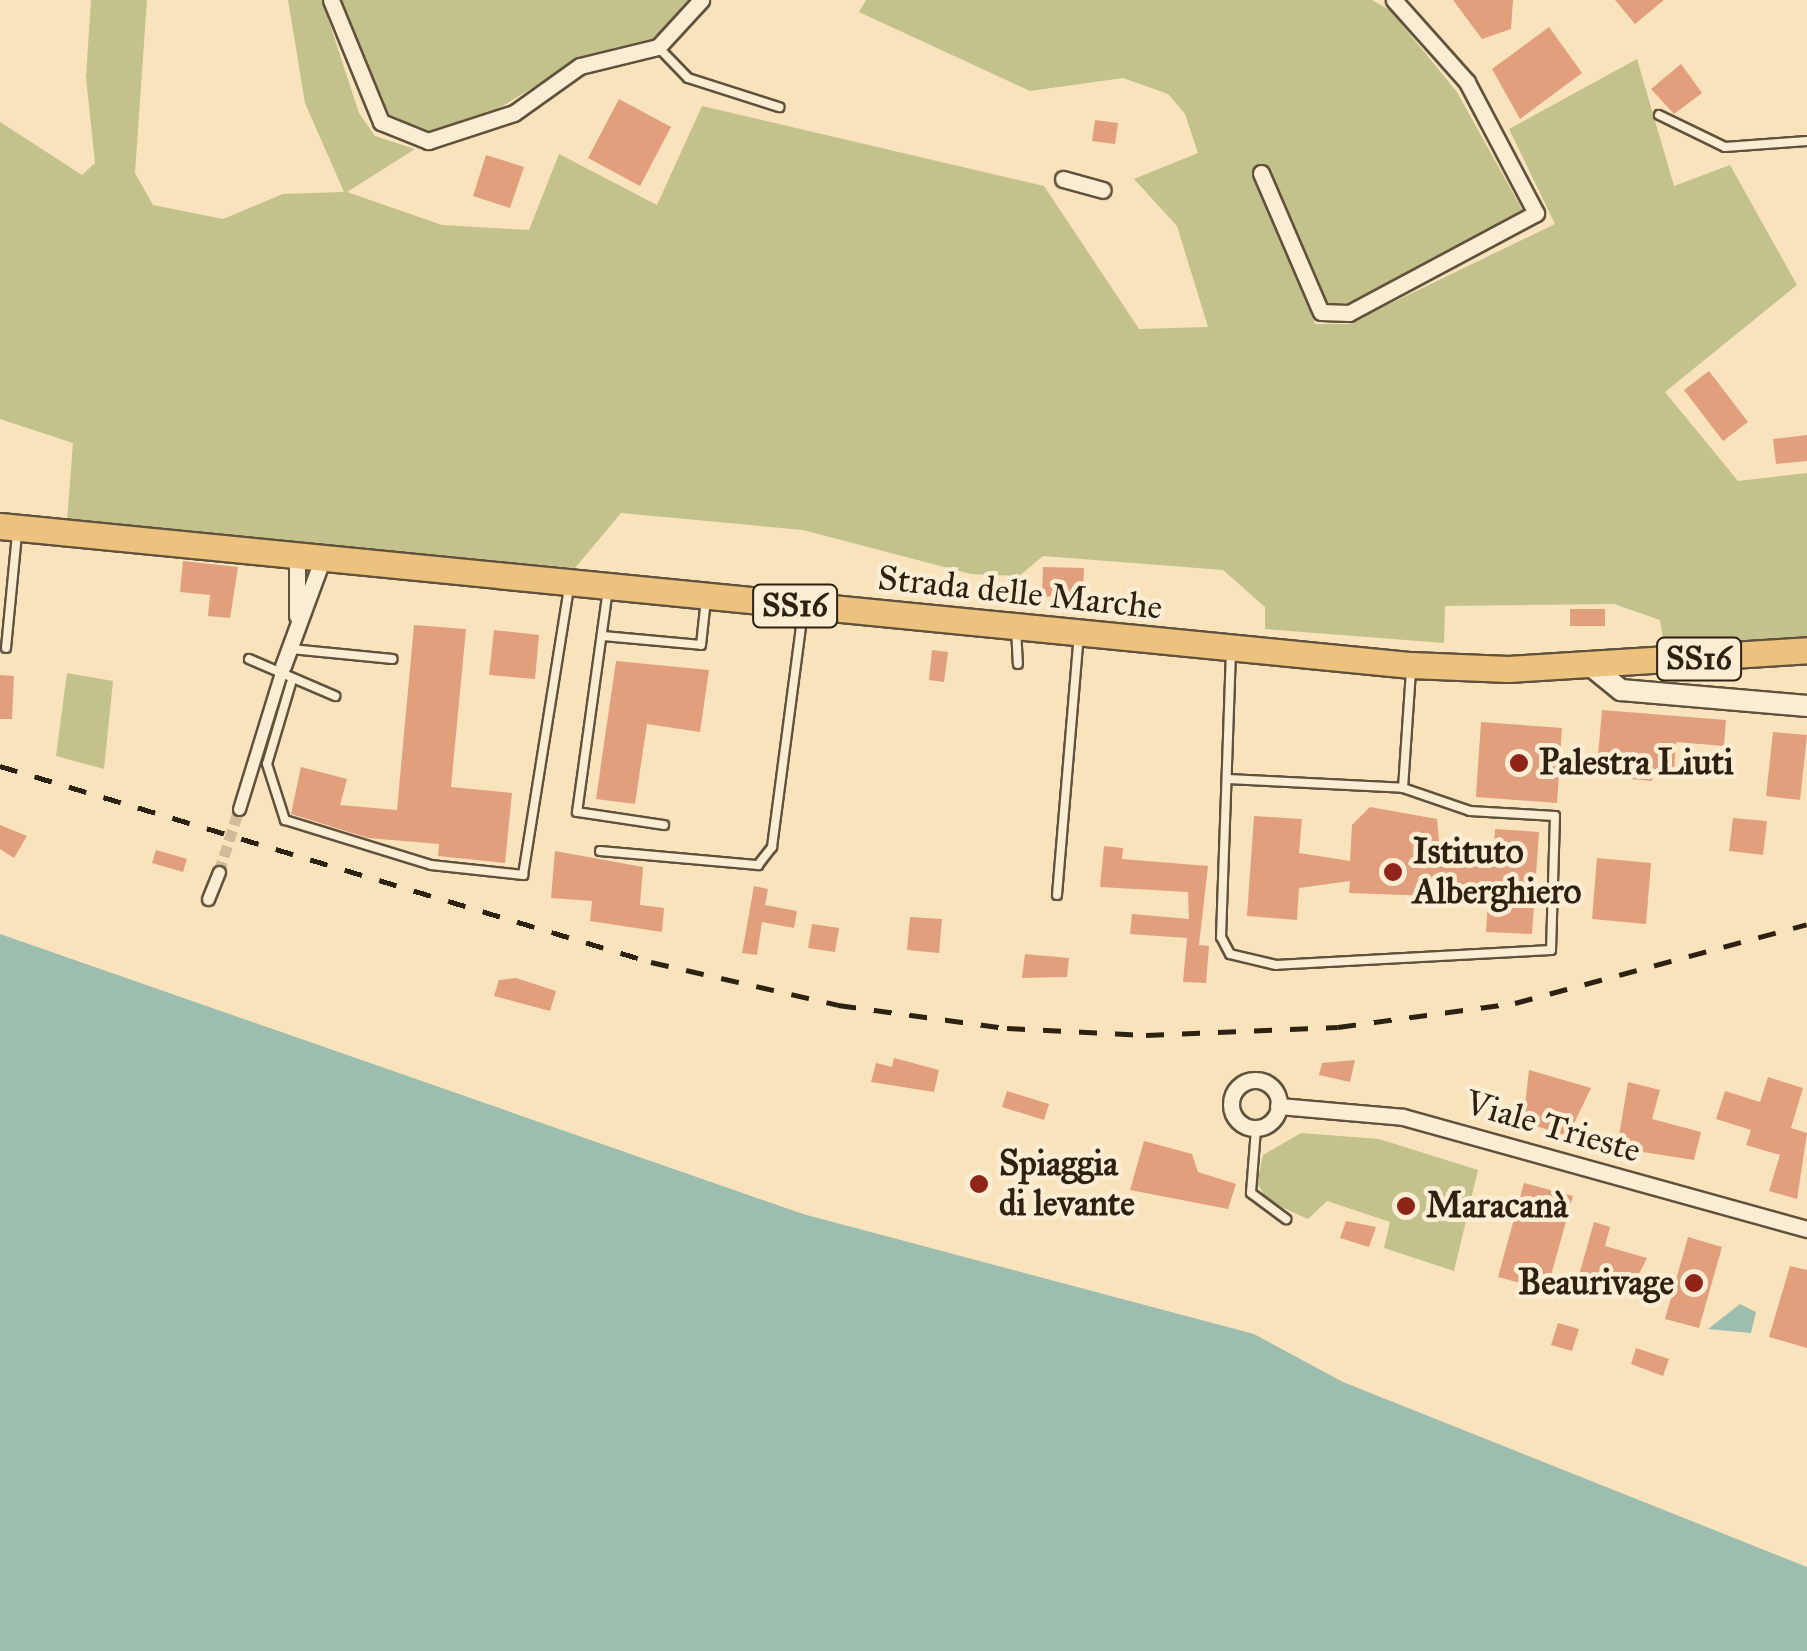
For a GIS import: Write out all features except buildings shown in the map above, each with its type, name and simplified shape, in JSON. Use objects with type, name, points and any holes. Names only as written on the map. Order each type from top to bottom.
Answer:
[{"type":"main road","name":"Strada delle Marche","points":[[9,527],[1411,665],[1590,666]]},
{"type":"main road","name":"SS16","points":[[1590,666],[1807,650]]},
{"type":"street","points":[[330,0],[382,122],[428,141],[514,113],[580,66],[658,47],[701,0]]},
{"type":"street","points":[[1261,172],[1321,312],[1348,313],[1536,214],[1504,144],[1434,36],[1394,0]]},
{"type":"street","points":[[1062,179],[1103,190]]},
{"type":"street","points":[[297,554],[297,616]]},
{"type":"street","points":[[238,809],[297,616],[324,557]]},
{"type":"street","points":[[1590,666],[1621,690],[1807,706]]},
{"type":"street","points":[[208,899],[219,872]]},
{"type":"street","points":[[1262,1082],[1278,1106],[1256,1129],[1233,1114],[1238,1087],[1262,1082]]},
{"type":"street","name":"Viale Trieste","points":[[1278,1106],[1403,1117],[1807,1230]]},
{"type":"lane","points":[[658,47],[688,78],[779,107]]},
{"type":"lane","points":[[1660,115],[1725,147],[1807,141]]},
{"type":"lane","points":[[6,648],[9,527]]},
{"type":"lane","points":[[249,659],[283,666],[291,683],[266,764],[285,820],[431,865],[523,875],[570,581]]},
{"type":"lane","points":[[608,584],[577,812],[664,825]]},
{"type":"lane","points":[[603,636],[702,646],[706,594]]},
{"type":"lane","points":[[600,851],[758,865],[772,847],[804,607]]},
{"type":"lane","points":[[1016,626],[1018,664]]},
{"type":"lane","points":[[1057,895],[1079,634]]},
{"type":"lane","points":[[290,648],[393,658]]},
{"type":"lane","points":[[1228,779],[1402,788],[1470,811],[1555,816],[1551,950],[1276,965],[1230,954],[1221,938],[1231,648]]},
{"type":"lane","points":[[1402,788],[1411,665]]},
{"type":"lane","points":[[291,683],[335,696]]},
{"type":"lane","points":[[1256,1129],[1251,1193],[1286,1219]]},
{"type":"shaded area","points":[[91,0],[147,0],[135,173],[153,205],[223,219],[283,194],[344,192],[305,103],[288,0],[322,0],[359,113],[375,136],[415,149],[347,192],[442,225],[529,230],[559,154],[657,205],[702,106],[1044,186],[1139,329],[1208,327],[1177,226],[1134,179],[1198,153],[1185,114],[1168,94],[1123,78],[1030,91],[859,12],[866,0],[1372,0],[1391,11],[1457,92],[1523,211],[1360,301],[1325,306],[1311,314],[1315,324],[1348,324],[1555,224],[1509,129],[1637,59],[1674,186],[1730,165],[1797,285],[1665,392],[1738,481],[1807,473],[1807,637],[1665,649],[1660,620],[1614,604],[1445,606],[1444,643],[1265,629],[1265,607],[1223,570],[1043,556],[1019,576],[971,574],[803,530],[621,513],[575,568],[67,521],[73,443],[0,419],[0,122],[82,175],[95,163],[86,77]]},
{"type":"shaded area","points":[[334,0],[692,0],[647,46],[573,63],[465,129],[422,137],[394,127],[365,92]]},
{"type":"shaded area","points":[[67,673],[113,681],[104,769],[56,756]]},
{"type":"shaded area","points":[[0,934],[803,1214],[1254,1334],[1343,1382],[1807,1567],[1807,1651],[0,1651]]},
{"type":"shaded area","name":"Maracanà","points":[[1301,1133],[1379,1139],[1478,1170],[1454,1271],[1384,1248],[1390,1222],[1327,1201],[1308,1219],[1268,1201],[1257,1183],[1263,1155]]},
{"type":"shaded area","points":[[1740,1304],[1756,1312],[1751,1333],[1708,1329]]},
{"type":"tunnel","points":[[219,872],[239,809]]},
{"type":"railway","points":[[0,766],[651,962],[838,1005],[1007,1028],[1146,1035],[1338,1027],[1515,1003],[1807,924]]},
{"type":"place","name":"Palestra Liuti","points":[[1519,763]]},
{"type":"place","name":"Istituto Alberghiero","points":[[1393,872]]},
{"type":"place","name":"Spiaggia di levante","points":[[979,1184]]},
{"type":"place","name":"Maracanà","points":[[1406,1206]]},
{"type":"place","name":"Beaurivage","points":[[1694,1283]]}]
